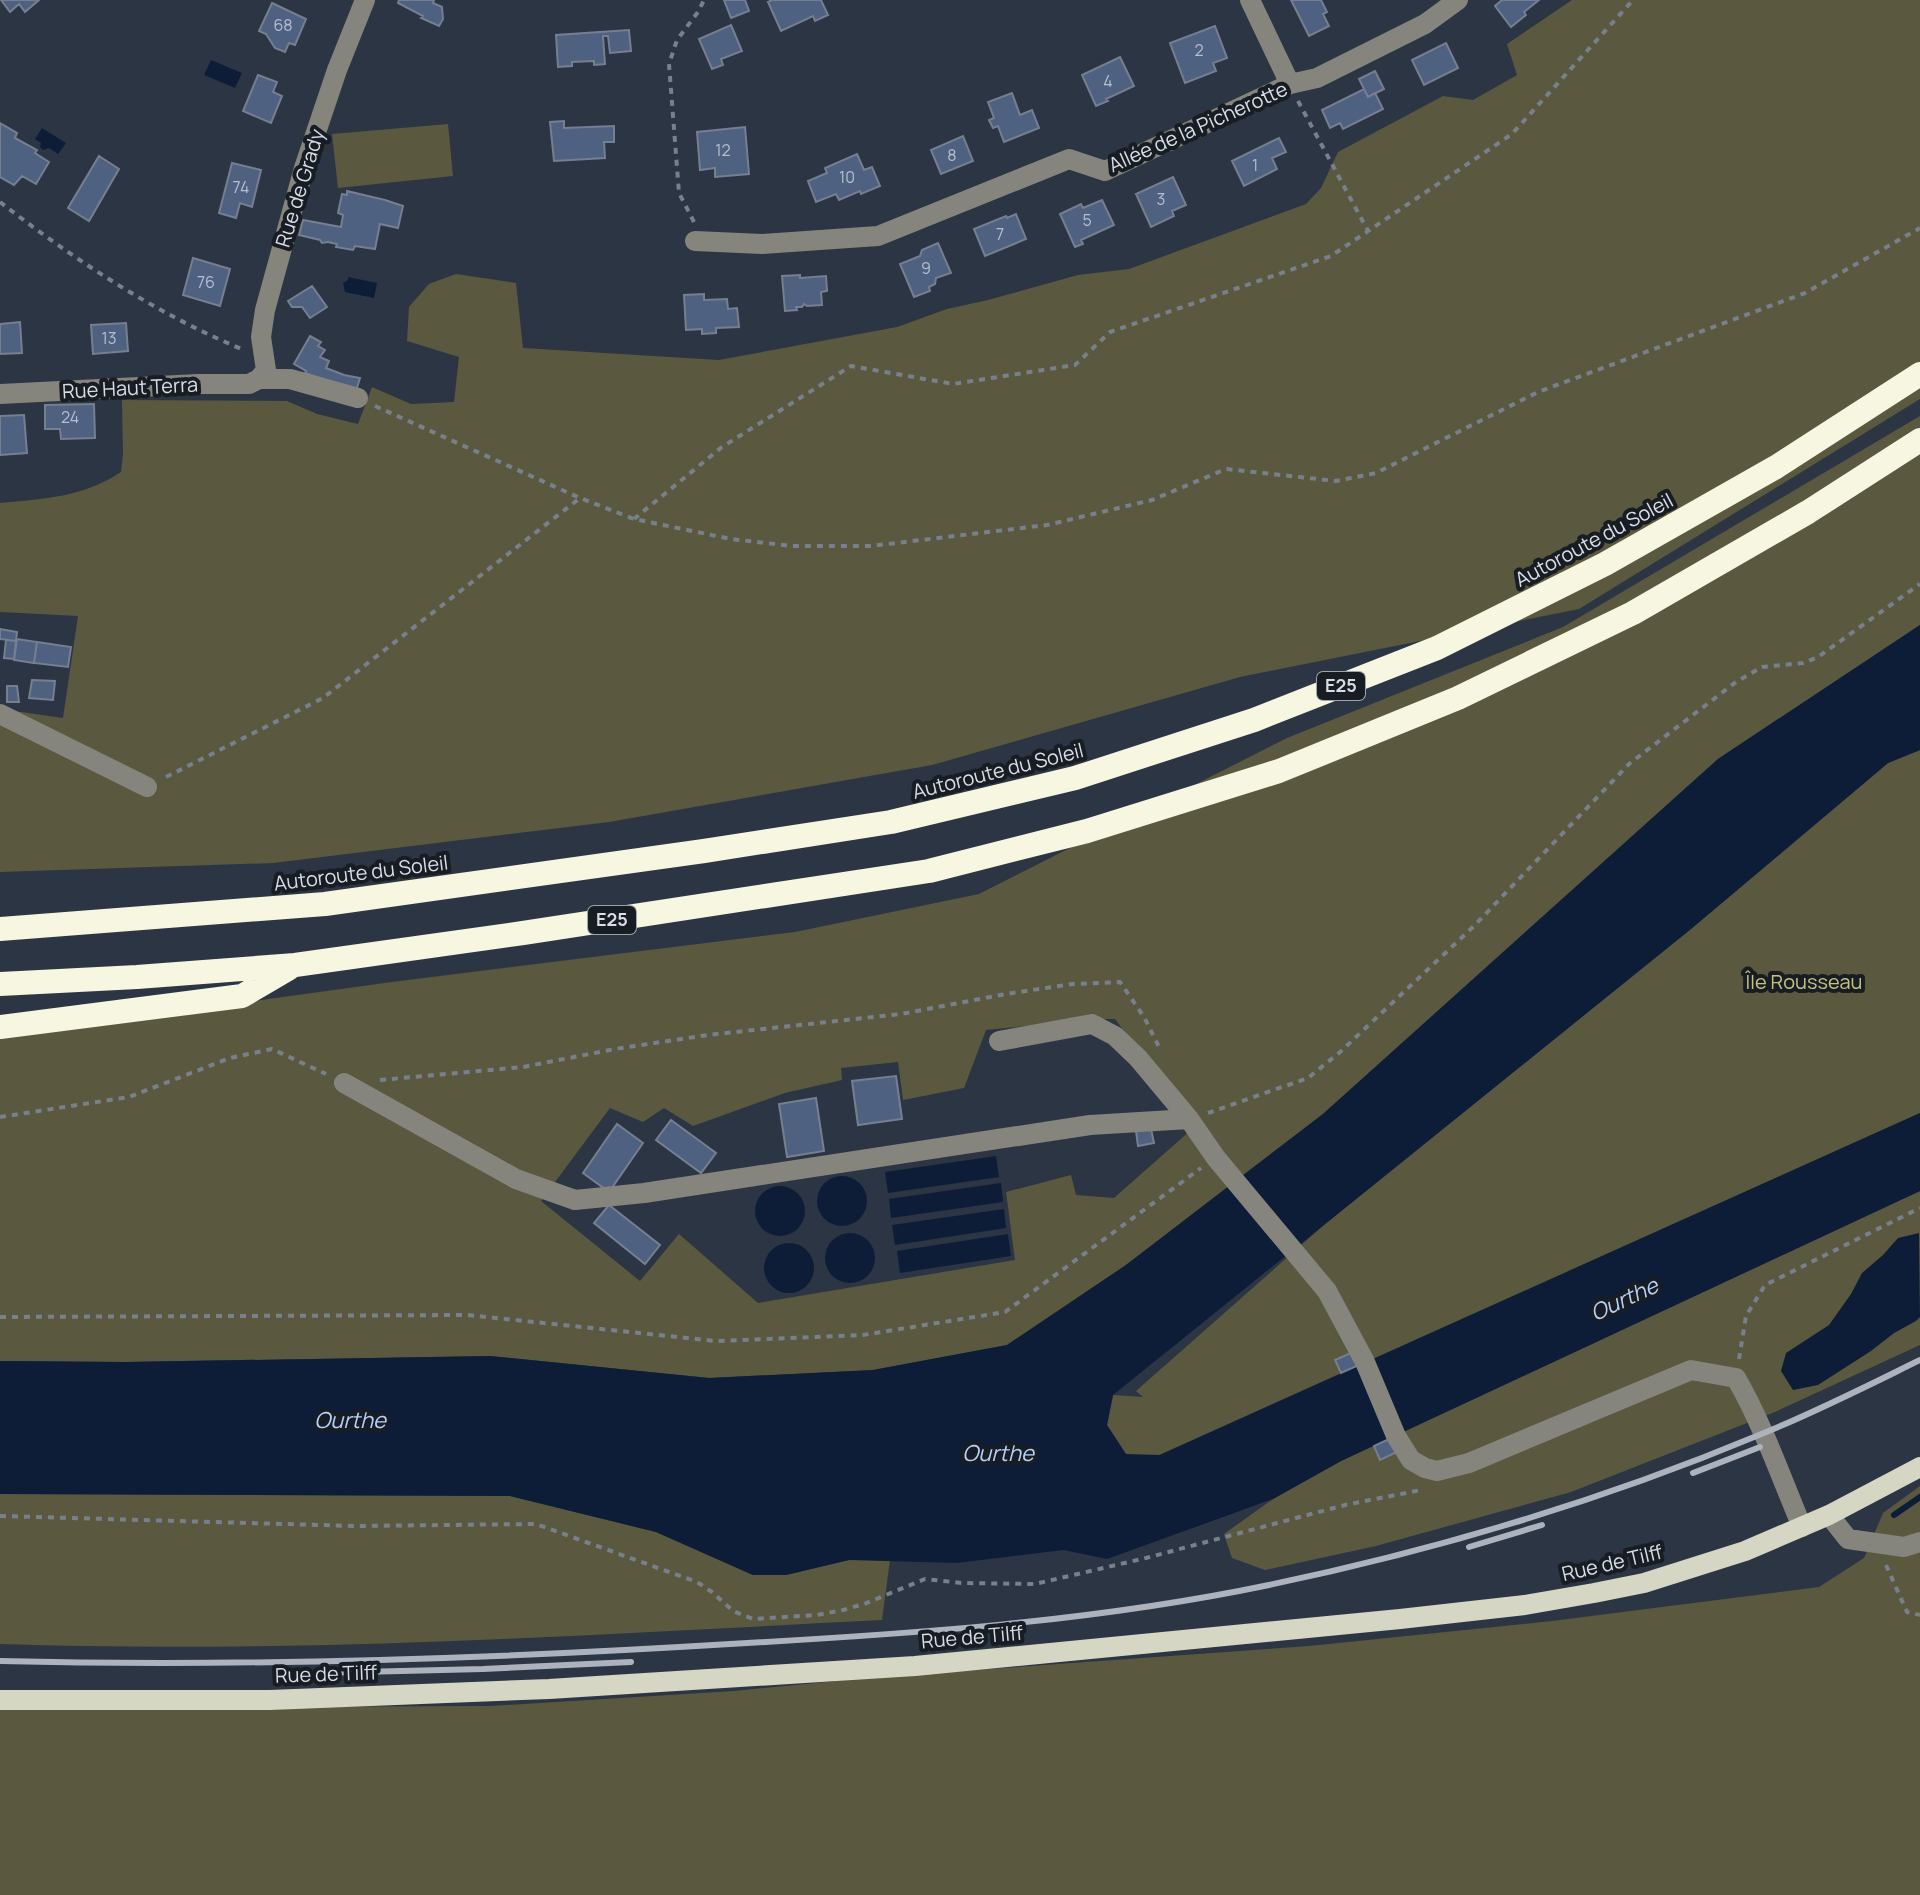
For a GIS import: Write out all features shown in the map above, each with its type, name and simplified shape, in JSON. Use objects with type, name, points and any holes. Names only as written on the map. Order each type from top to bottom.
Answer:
[{"type":"highway","name":"Autoroute du Soleil","points":[[0,929],[325,904],[689,853],[891,822],[1075,778],[1254,720],[1437,648],[1605,564],[1776,467],[1920,374]]},
{"type":"highway","name":"E25","points":[[0,984],[295,965],[523,933],[929,871],[1087,831],[1279,771],[1458,698],[1633,613],[1808,512],[1920,440]]},
{"type":"highway","points":[[0,1027],[242,996],[295,965]]},
{"type":"main road","name":"Rue de Tilff","points":[[0,1700],[270,1700],[549,1689],[915,1666],[1525,1605],[1644,1583],[1745,1551],[1829,1515],[1920,1467]]},
{"type":"street","name":"Rue de Grady","points":[[259,379],[266,370],[261,337],[265,310],[296,196],[337,70],[365,0]]},
{"type":"street","points":[[1250,0],[1290,84]]},
{"type":"street","name":"Allée de la Picherotte","points":[[695,241],[762,244],[878,236],[1069,159],[1105,171],[1290,84],[1317,78],[1425,24],[1458,0]]},
{"type":"street","name":"Rue Haut Terra","points":[[0,394],[249,384],[259,379],[290,379],[358,398]]},
{"type":"street","points":[[0,714],[147,787]]},
{"type":"street","points":[[999,1041],[1092,1024],[1115,1036],[1127,1047],[1327,1291],[1365,1362],[1396,1436],[1411,1460],[1437,1471],[1469,1463],[1691,1370],[1736,1378],[1748,1398],[1802,1527]]},
{"type":"street","points":[[344,1083],[516,1179],[575,1200],[659,1191],[1090,1125],[1189,1119]]},
{"type":"street","points":[[1829,1515],[1848,1539],[1904,1547],[1920,1542]]},
{"type":"path","points":[[695,241],[693,219],[679,193],[669,64],[677,40],[704,0]]},
{"type":"path","points":[[634,519],[722,447],[851,366],[953,384],[1075,365],[1110,332],[1331,256],[1512,134],[1633,0]]},
{"type":"path","points":[[1290,84],[1368,231]]},
{"type":"path","points":[[0,202],[35,229],[153,306],[264,358]]},
{"type":"path","points":[[358,398],[580,498],[634,519],[731,539],[792,546],[871,546],[1047,525],[1152,500],[1226,469],[1336,481],[1376,473],[1538,392],[1805,293],[1920,228]]},
{"type":"path","points":[[147,787],[323,698],[580,498]]},
{"type":"path","points":[[1189,1119],[1308,1078],[1339,1053],[1474,926],[1629,764],[1736,682],[1762,667],[1803,663],[1818,657],[1920,584]]},
{"type":"path","points":[[0,1117],[129,1097],[230,1058],[272,1049],[344,1083],[523,1067],[708,1035],[901,1014],[1072,984],[1120,982],[1144,1017],[1162,1054]]},
{"type":"path","points":[[0,1317],[467,1315],[716,1341],[863,1335],[1005,1312],[1216,1158]]},
{"type":"path","points":[[1736,1378],[1746,1316],[1765,1285],[1920,1208]]},
{"type":"path","points":[[0,1516],[355,1526],[536,1524],[697,1582],[733,1611],[753,1619],[843,1610],[925,1579],[1035,1584],[1345,1505],[1421,1490],[1437,1471]]},
{"type":"path","points":[[1884,1545],[1886,1569],[1907,1612],[1920,1615]]},
{"type":"green space","points":[[1572,0],[1920,0],[1920,399],[1579,609],[1240,677],[932,765],[609,822],[273,863],[0,872],[0,709],[63,718],[78,616],[0,612],[0,503],[78,492],[121,472],[122,400],[287,401],[317,414],[358,424],[372,387],[411,404],[454,402],[459,357],[407,341],[409,307],[429,284],[456,274],[516,283],[523,348],[719,360],[897,327],[947,309],[1078,275],[1129,269],[1306,204],[1321,188],[1338,152],[1443,96],[1473,100],[1517,75],[1507,44]]},
{"type":"green space","points":[[448,124],[453,176],[338,188],[332,134]]},
{"type":"green space","points":[[1920,416],[1920,625],[1718,759],[1323,1114],[1126,1265],[1007,1345],[873,1370],[709,1378],[490,1356],[0,1361],[0,1036],[392,982],[795,932],[979,894],[1287,738],[1563,627]],"holes":[[[1115,1019],[1200,1122],[1114,1198],[1076,1195],[1071,1175],[1006,1192],[1015,1260],[758,1303],[679,1234],[640,1281],[541,1201],[610,1108],[643,1122],[664,1108],[693,1126],[785,1093],[842,1080],[841,1068],[898,1062],[903,1100],[964,1088],[986,1030]]]},
{"type":"green space","name":"Île Rousseau","points":[[1920,750],[1920,1113],[1159,1455],[1126,1455],[1107,1425],[1113,1395],[1143,1397],[1136,1391],[1324,1225],[1691,929],[1888,763]]},
{"type":"green space","points":[[1920,1191],[1920,1345],[1775,1412],[1571,1492],[1376,1546],[1265,1570],[1232,1558],[1224,1534],[1273,1499],[1341,1461]]},
{"type":"green space","points":[[1920,1486],[1920,1895],[0,1895],[0,1708],[490,1706],[734,1691],[878,1677],[1309,1646],[1552,1621],[1819,1587],[1864,1558],[1883,1513]]},
{"type":"green space","points":[[0,1494],[510,1496],[656,1532],[753,1575],[786,1575],[849,1560],[890,1560],[882,1620],[331,1645],[0,1644]]},
{"type":"water","points":[[211,60],[242,73],[235,88],[204,75]]},
{"type":"water","points":[[42,128],[66,143],[58,154],[49,148],[43,150],[41,143],[35,139]]},
{"type":"water","points":[[348,277],[377,283],[374,298],[345,292],[343,283]]},
{"type":"water","name":"Ourthe","points":[[1920,625],[1920,750],[1888,763],[1691,929],[1113,1395],[1107,1425],[1126,1454],[1160,1455],[1920,1113],[1920,1191],[1341,1461],[1273,1499],[1107,1559],[1064,1550],[957,1563],[849,1560],[786,1575],[753,1575],[656,1532],[510,1496],[0,1494],[0,1361],[490,1356],[709,1378],[873,1370],[1007,1345],[1126,1265],[1323,1114],[1718,759]]},
{"type":"water","points":[[996,1156],[999,1177],[888,1193],[885,1172]]},
{"type":"water","points":[[842,1176],[860,1183],[867,1201],[860,1219],[842,1226],[824,1219],[817,1201],[824,1183]]},
{"type":"water","points":[[1001,1183],[1003,1202],[891,1218],[889,1199]]},
{"type":"water","points":[[780,1186],[797,1194],[805,1211],[797,1228],[780,1236],[763,1228],[755,1211],[763,1194]]},
{"type":"water","points":[[1004,1209],[1006,1228],[895,1245],[892,1225]]},
{"type":"water","points":[[850,1233],[868,1240],[875,1258],[868,1276],[850,1283],[832,1276],[825,1258],[832,1240]]},
{"type":"water","points":[[1919,1233],[1920,1317],[1818,1385],[1793,1390],[1781,1371],[1786,1353],[1829,1325],[1862,1273],[1898,1238]]},
{"type":"water","points":[[1008,1234],[1011,1256],[900,1273],[897,1251]]},
{"type":"water","points":[[789,1243],[807,1250],[814,1268],[807,1286],[789,1293],[771,1286],[764,1268],[771,1250]]},
{"type":"building","points":[[1,0],[39,0],[25,12],[19,4],[10,12]]},
{"type":"building","points":[[399,0],[434,0],[433,3],[442,7],[443,19],[439,26],[421,18],[423,16],[398,3]]},
{"type":"building","points":[[724,0],[745,0],[749,11],[731,18]]},
{"type":"building","points":[[821,0],[828,15],[815,21],[813,16],[781,31],[768,2]]},
{"type":"building","points":[[1291,0],[1321,0],[1329,26],[1309,36]]},
{"type":"building","points":[[1502,0],[1539,0],[1511,27],[1495,6]]},
{"type":"building","points":[[272,3],[306,19],[295,45],[289,43],[285,52],[275,48],[266,34],[259,31]]},
{"type":"building","points":[[731,25],[742,51],[721,59],[723,65],[712,69],[699,39]]},
{"type":"building","points":[[1215,26],[1227,58],[1213,63],[1216,71],[1185,83],[1170,43]]},
{"type":"building","points":[[629,30],[631,51],[610,53],[608,36],[603,36],[605,64],[572,62],[572,66],[558,67],[556,35]]},
{"type":"building","points":[[1446,43],[1458,68],[1424,85],[1412,60]]},
{"type":"building","points":[[1120,57],[1134,86],[1096,106],[1082,75]]},
{"type":"building","points":[[1375,71],[1384,89],[1368,97],[1359,79]]},
{"type":"building","points":[[258,75],[277,82],[273,92],[282,96],[271,123],[243,111]]},
{"type":"building","points":[[1364,89],[1368,97],[1375,93],[1383,109],[1343,129],[1340,123],[1330,128],[1322,110]]},
{"type":"building","points":[[1012,93],[1020,115],[1032,110],[1039,128],[1004,142],[998,126],[993,128],[989,120],[994,118],[988,102]]},
{"type":"building","points":[[564,121],[564,128],[614,126],[614,142],[604,142],[605,158],[554,161],[550,122]]},
{"type":"building","points":[[0,123],[17,133],[15,138],[37,150],[35,153],[49,162],[36,184],[22,176],[14,185],[0,177]]},
{"type":"building","points":[[745,127],[749,174],[715,177],[715,168],[700,170],[697,132]]},
{"type":"building","points":[[963,136],[973,161],[941,174],[931,150]]},
{"type":"building","points":[[1279,138],[1286,152],[1272,158],[1277,169],[1244,186],[1232,161]]},
{"type":"building","points":[[857,154],[864,170],[872,167],[880,186],[839,200],[836,194],[816,202],[808,181],[827,173],[825,168]]},
{"type":"building","points":[[99,156],[119,169],[89,221],[68,208]]},
{"type":"building","points":[[232,163],[261,170],[252,207],[240,203],[236,218],[219,213]]},
{"type":"building","points":[[1173,177],[1186,205],[1172,211],[1174,216],[1151,227],[1136,194]]},
{"type":"building","points":[[347,191],[403,206],[398,228],[380,224],[375,249],[336,247],[337,244],[322,243],[299,235],[303,220],[341,227],[343,215],[338,213],[342,194],[347,195]]},
{"type":"building","points":[[1102,200],[1114,225],[1081,240],[1083,244],[1075,247],[1060,214],[1081,204],[1083,208]]},
{"type":"building","points":[[1016,214],[1026,239],[985,256],[974,229]]},
{"type":"building","points":[[938,243],[951,273],[936,278],[935,284],[929,287],[930,291],[914,297],[900,264],[920,256],[922,250]]},
{"type":"building","points":[[193,258],[230,269],[220,306],[183,295]]},
{"type":"building","points":[[800,275],[800,278],[826,276],[827,291],[821,292],[822,305],[804,304],[796,307],[797,310],[785,311],[782,276]]},
{"type":"building","points":[[312,286],[327,307],[310,318],[302,307],[292,307],[288,301]]},
{"type":"building","points":[[704,294],[704,300],[727,299],[728,309],[737,308],[739,327],[716,328],[716,333],[702,334],[702,329],[686,330],[684,295]]},
{"type":"building","points":[[20,322],[22,353],[0,354],[0,324]]},
{"type":"building","points":[[126,323],[128,351],[93,354],[91,325]]},
{"type":"building","points":[[310,336],[321,342],[318,346],[325,350],[320,357],[329,361],[326,368],[360,378],[356,391],[305,373],[294,364]]},
{"type":"building","points":[[94,404],[95,438],[61,439],[60,429],[45,429],[45,405]]},
{"type":"building","points":[[24,415],[27,453],[0,455],[0,416]]},
{"type":"building","points":[[0,629],[17,632],[16,641],[0,639]]},
{"type":"building","points":[[17,639],[37,642],[34,663],[14,660]]},
{"type":"building","points":[[6,640],[16,641],[14,659],[4,658]]},
{"type":"building","points":[[37,642],[71,647],[68,667],[34,663]]},
{"type":"building","points":[[32,680],[55,681],[53,700],[29,698]]},
{"type":"building","points":[[7,686],[17,686],[19,702],[7,702]]},
{"type":"building","points":[[896,1076],[902,1119],[858,1125],[852,1081]]},
{"type":"building","points":[[816,1098],[824,1151],[787,1157],[779,1104]]},
{"type":"building","points":[[671,1120],[716,1153],[701,1173],[656,1140]]},
{"type":"building","points":[[617,1124],[643,1143],[609,1192],[583,1173]]},
{"type":"building","points":[[1151,1129],[1154,1143],[1138,1146],[1136,1131]]},
{"type":"building","points":[[609,1205],[660,1245],[645,1264],[594,1223]]},
{"type":"building","points":[[1353,1352],[1359,1365],[1341,1373],[1335,1360]]},
{"type":"building","points":[[1391,1438],[1397,1452],[1380,1460],[1374,1446]]},
{"type":"waterway","points":[[1894,1515],[1920,1497]]},
{"type":"railway","points":[[0,1661],[274,1662],[548,1654],[933,1631],[1068,1617],[1202,1598],[1394,1556],[1579,1502],[1699,1459],[1800,1418],[1920,1360]]},
{"type":"railway","points":[[1693,1473],[1760,1447]]},
{"type":"railway","points":[[1469,1547],[1542,1525]]},
{"type":"railway","points":[[319,1673],[631,1662]]}]
